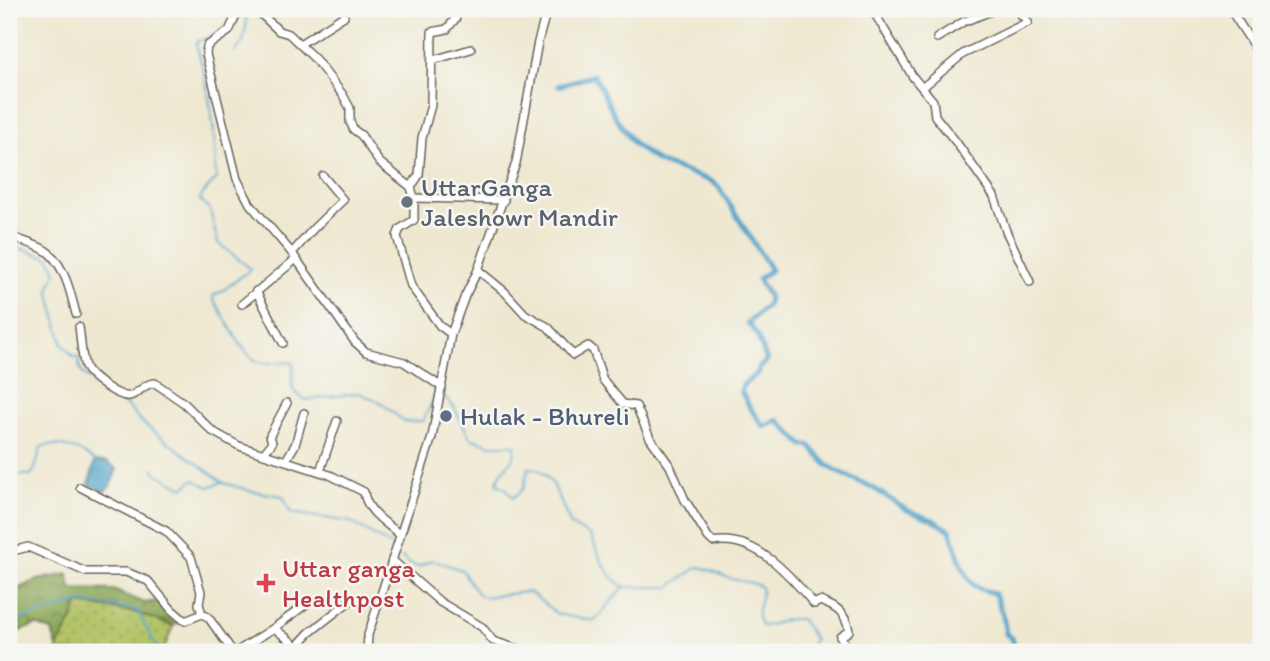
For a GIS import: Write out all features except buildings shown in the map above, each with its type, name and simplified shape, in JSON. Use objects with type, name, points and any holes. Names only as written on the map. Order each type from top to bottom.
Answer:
[{"type":"street","points":[[239,9],[229,31],[207,46],[209,71],[237,179],[250,204],[294,256],[355,342],[366,352],[404,362],[442,390]]},
{"type":"street","points":[[247,9],[264,16],[279,31],[289,34],[300,44],[343,95],[350,108],[350,121],[354,130],[361,135],[379,162],[411,187],[414,220],[400,229],[397,236],[411,286],[440,326],[451,334]]},
{"type":"street","points":[[264,16],[275,9]]},
{"type":"street","points":[[411,187],[419,175],[422,138],[431,105],[432,32],[447,29],[456,19],[457,9]]},
{"type":"street","points":[[367,652],[368,635],[378,601],[432,437],[451,334],[478,270],[516,163],[538,42],[547,9]]},
{"type":"street","points":[[872,9],[913,77],[933,101],[935,116],[994,196],[1006,231],[1030,282]]},
{"type":"street","points":[[937,38],[963,22],[996,9]]},
{"type":"street","points":[[923,87],[963,54],[1028,22],[1016,9]]},
{"type":"street","points":[[1230,9],[1261,57]]},
{"type":"street","points":[[300,44],[344,16]]},
{"type":"street","points":[[433,60],[471,49]]},
{"type":"street","points":[[242,304],[294,256],[314,228],[343,200],[323,176]]},
{"type":"street","points":[[414,198],[503,200]]},
{"type":"street","points":[[9,235],[48,252],[58,264],[71,292],[76,314]]},
{"type":"street","points":[[478,270],[505,292],[525,314],[548,327],[573,355],[588,346],[593,350],[603,380],[623,404],[636,406],[650,438],[670,466],[685,500],[712,542],[722,540],[761,553],[789,574],[814,604],[820,601],[840,610],[847,621],[849,631],[840,638],[852,652]]},
{"type":"street","points":[[257,291],[284,343]]},
{"type":"street","points":[[79,327],[85,367],[90,374],[120,396],[130,396],[149,383],[155,383],[184,403],[212,431],[239,446],[320,471],[364,492],[365,501],[373,513],[399,534]]},
{"type":"street","points":[[264,453],[272,443],[270,435],[287,403]]},
{"type":"street","points":[[286,460],[295,444],[304,413]]},
{"type":"street","points":[[320,471],[337,421]]},
{"type":"street","points":[[80,487],[166,531],[191,558],[201,592],[199,604],[202,614],[208,617],[234,652],[274,628],[309,602]]},
{"type":"street","points":[[9,552],[28,547],[86,572],[126,572],[148,580],[172,610],[185,621],[202,614]]},
{"type":"street","points":[[393,557],[440,602],[482,627],[493,641],[527,652]]},
{"type":"street","points":[[298,646],[351,600],[378,601]]},
{"type":"street","points":[[274,628],[304,652]]},
{"type":"green space","points":[[68,574],[71,589],[113,590],[144,603],[156,601],[183,620],[173,626],[134,612],[78,604],[57,647],[52,631],[36,625],[9,635],[9,592],[38,580]]},
{"type":"green space","points":[[77,603],[134,612],[173,626],[163,652],[58,652],[57,647],[73,619]]},
{"type":"water","points":[[95,461],[107,462],[117,469],[110,486],[104,492],[89,484]]},
{"type":"waterway","points":[[235,52],[243,42],[247,21],[242,12]]},
{"type":"waterway","points":[[217,35],[196,44],[208,94],[216,162],[216,179],[200,200],[210,210],[218,243],[251,269],[214,295],[213,299],[234,335],[247,353],[259,362],[293,363],[293,388],[306,400],[359,393],[380,402],[405,422],[423,421],[436,394]]},
{"type":"waterway","points":[[558,86],[594,75],[616,118],[634,144],[658,162],[718,186],[771,270],[758,279],[769,297],[768,304],[748,323],[757,335],[767,361],[758,368],[759,372],[743,385],[741,391],[750,408],[764,427],[778,420],[803,445],[809,445],[827,465],[873,488],[907,510],[950,530],[968,578],[978,588],[995,594],[1006,634],[1012,638],[1016,652]]},
{"type":"waterway","points":[[9,245],[50,258],[56,272],[49,290],[63,345],[73,356],[79,358],[83,373],[96,383]]},
{"type":"waterway","points":[[112,394],[145,425],[224,483],[283,496],[291,513],[351,522],[391,546]]},
{"type":"waterway","points":[[442,394],[454,407],[470,438],[491,445],[515,445],[514,456],[501,473],[497,484],[506,488],[513,498],[524,488],[528,468],[538,469],[543,473],[553,484],[571,525],[590,536],[603,564],[624,587],[669,587],[698,567],[754,584],[761,587],[762,592],[758,610],[762,626],[792,619],[802,620],[814,639],[809,652]]},
{"type":"waterway","points":[[9,478],[31,475],[41,447],[48,445],[70,448],[95,461]]},
{"type":"waterway","points":[[153,468],[156,473],[183,488],[194,479],[208,487],[223,482]]},
{"type":"waterway","points":[[402,557],[418,567],[432,560],[462,570],[477,593],[483,597],[531,593],[557,614],[594,621],[624,587]]},
{"type":"waterway","points":[[9,622],[82,602],[137,610],[159,652]]},
{"type":"place","name":"UttarGanga Jaleshowr Mandir","points":[[407,202]]},
{"type":"place","name":"Hulak - Bhureli","points":[[446,416]]},
{"type":"place","name":"Uttar ganga Healthpost","points":[[266,583]]}]
